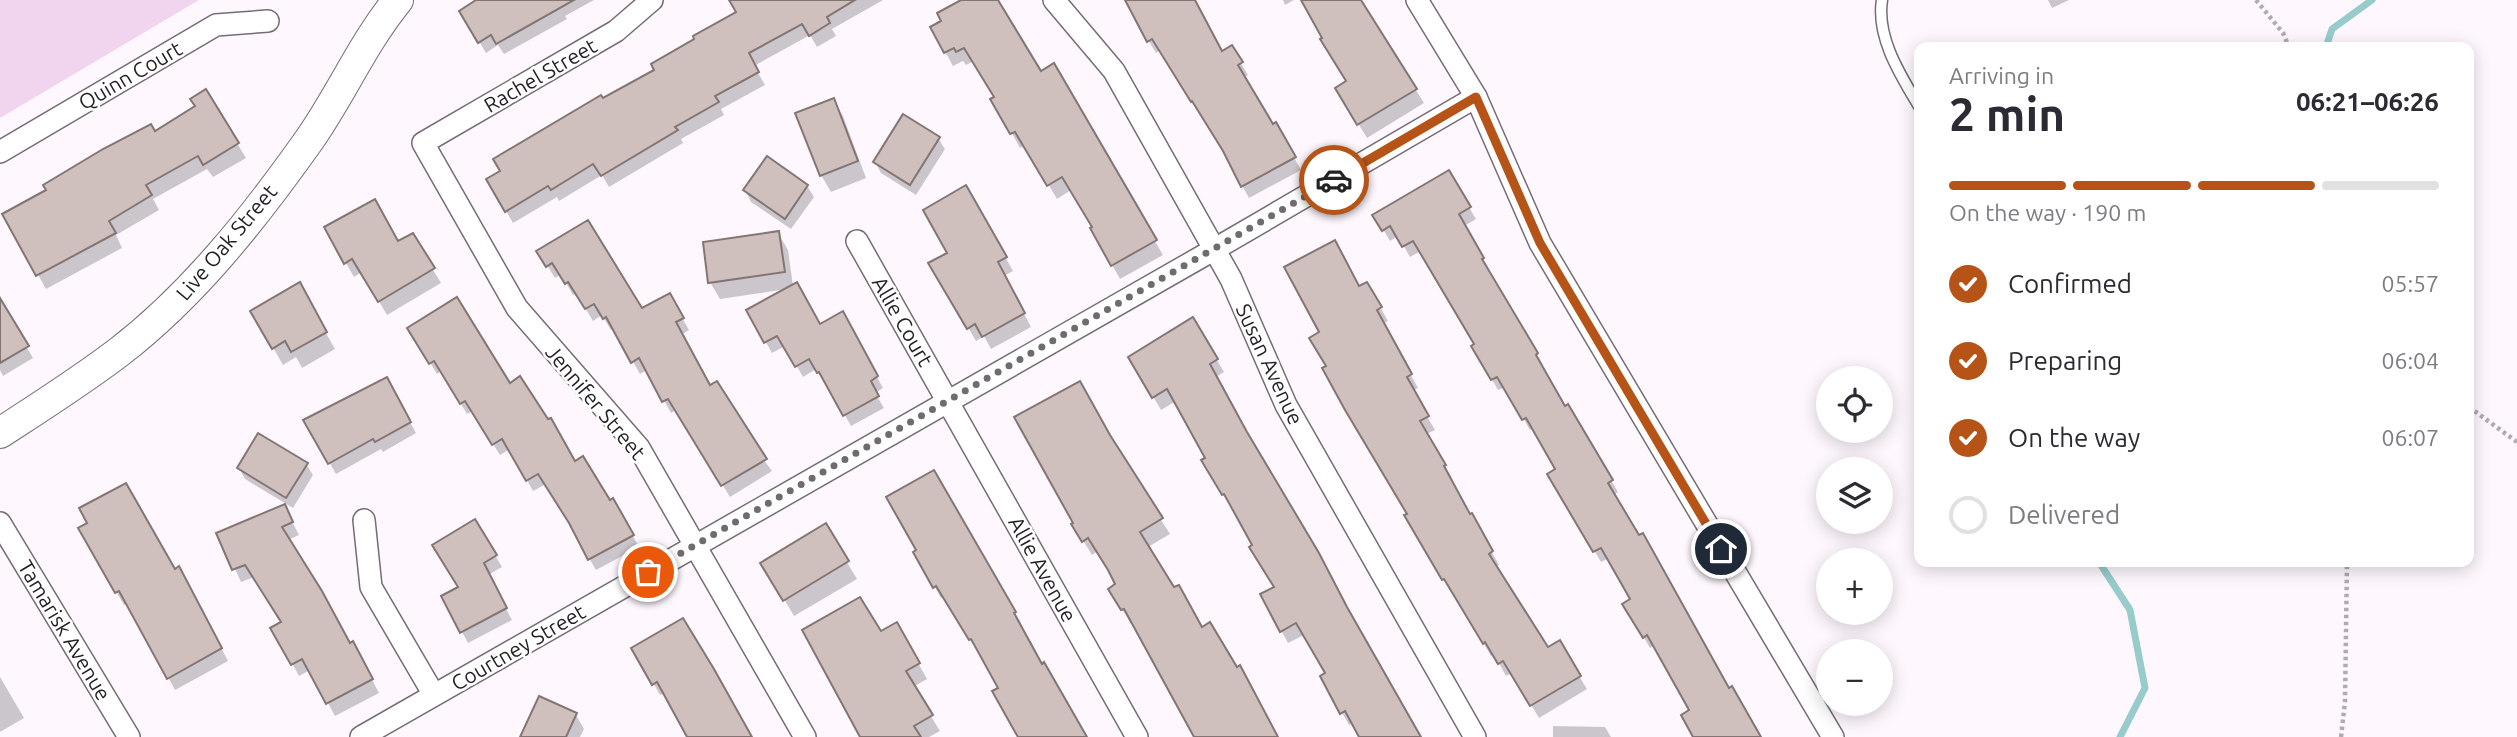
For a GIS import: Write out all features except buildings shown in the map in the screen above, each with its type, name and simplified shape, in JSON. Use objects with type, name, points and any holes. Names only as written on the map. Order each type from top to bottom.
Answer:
[{"type":"street","name":"Live Oak Street","points":[[0,433],[121,351],[178,300],[229,245],[308,142],[380,23],[398,0]]},
{"type":"street","name":"Rachel Street","points":[[423,143],[616,30],[652,0]]},
{"type":"street","name":"Susan Avenue","points":[[1054,0],[1114,71],[1231,279],[1286,405],[1475,737]]},
{"type":"street","points":[[1417,0],[1476,97],[1540,243],[1833,737]]},
{"type":"street","name":"Quinn Court","points":[[0,152],[216,25],[268,21]]},
{"type":"street","name":"Courtney Street","points":[[360,737],[1476,97]]},
{"type":"street","name":"Jennifer Street","points":[[423,143],[517,308],[639,448],[805,737]]},
{"type":"street","name":"Allie Court","points":[[857,241],[949,401]]},
{"type":"street","name":"Allie Avenue","points":[[949,401],[1137,737]]},
{"type":"street","points":[[364,520],[371,587],[434,695]]},
{"type":"street","name":"Tamarisk Avenue","points":[[0,523],[129,737]]},
{"type":"lane","points":[[1882,0],[1880,13],[1893,62],[1914,98]]},
{"type":"path","points":[[2256,0],[2283,33],[2287,42]]},
{"type":"path","points":[[2474,411],[2517,442]]},
{"type":"path","points":[[2341,737],[2345,702],[2347,567]]},
{"type":"shaded area","points":[[0,0],[199,0],[0,118]]},
{"type":"waterway","points":[[2328,42],[2332,29],[2372,0]]},
{"type":"waterway","points":[[2102,567],[2130,610],[2145,688],[2120,737]]},
{"type":"way so far","points":[[648,572],[1334,180]]},
{"type":"route","points":[[1334,180],[1476,97],[1540,243],[1721,549]]}]
